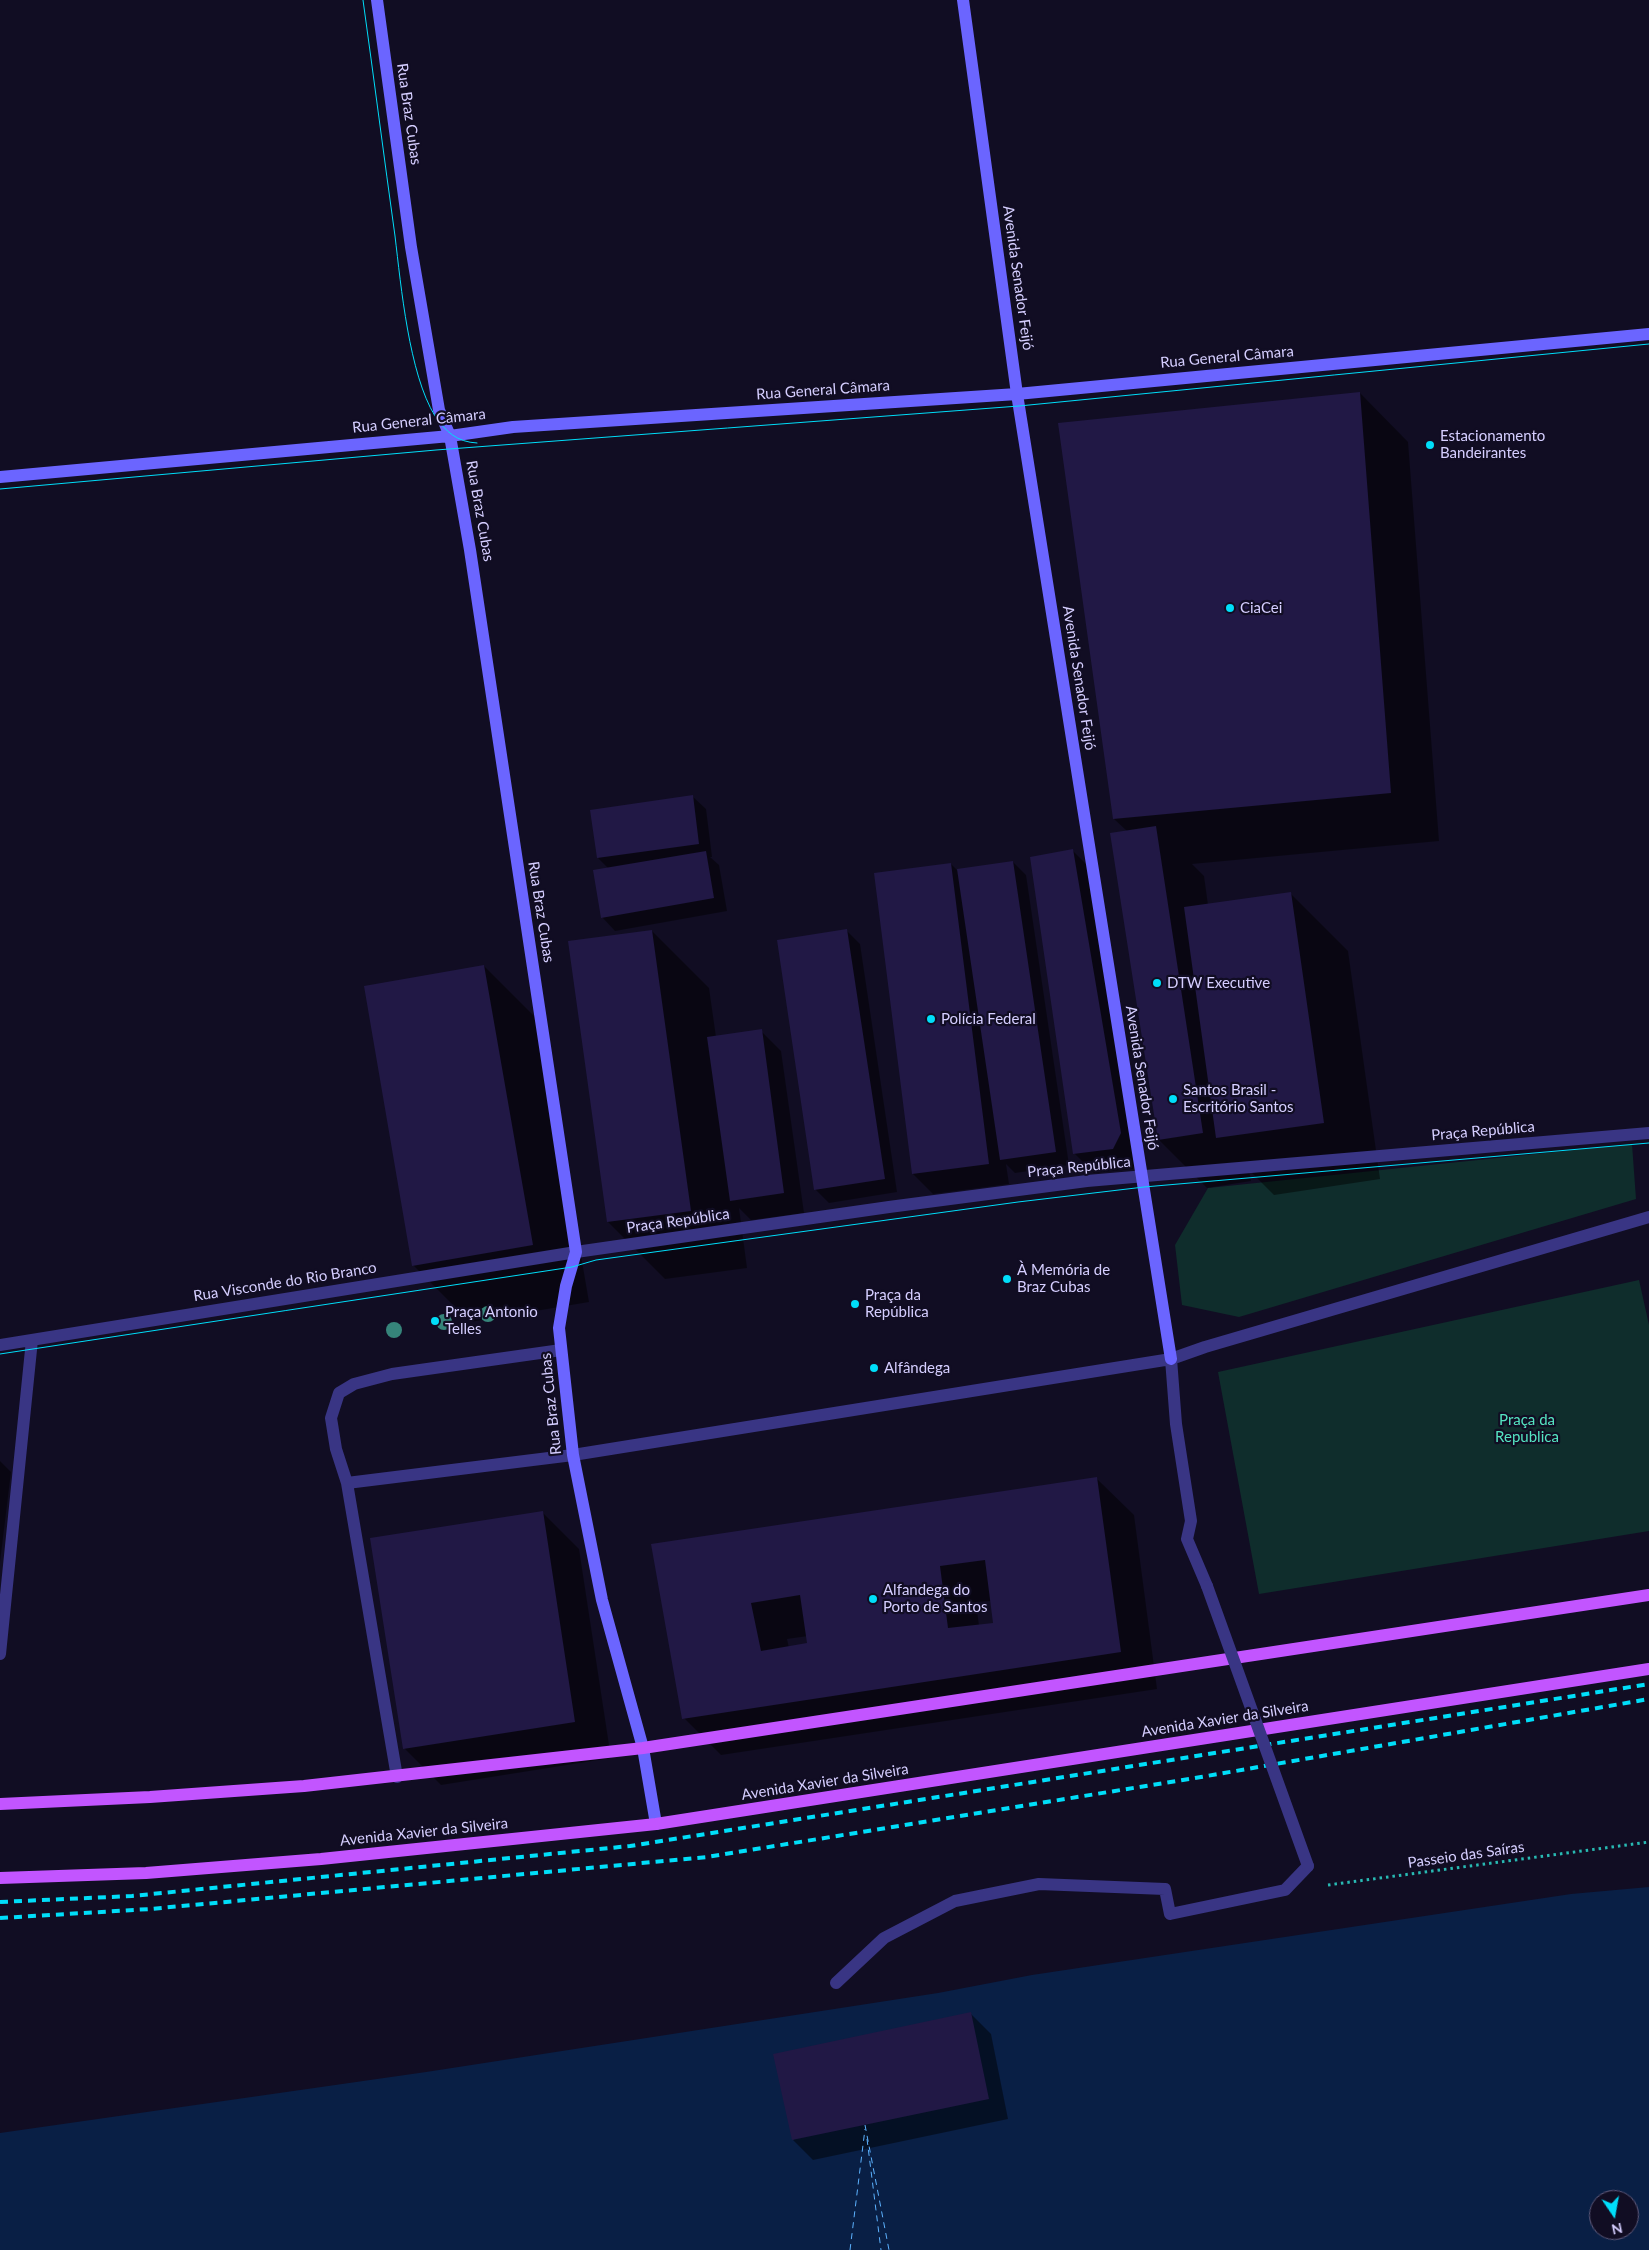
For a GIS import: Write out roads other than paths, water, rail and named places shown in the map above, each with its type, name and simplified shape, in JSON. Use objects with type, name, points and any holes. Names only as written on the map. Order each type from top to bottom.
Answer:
[{"type":"main road","points":[[0,1804],[159,1797],[304,1786],[643,1748],[1649,1594]]},
{"type":"main road","name":"Avenida Xavier da Silveira","points":[[0,1878],[146,1873],[321,1859],[656,1824],[1649,1669]]},
{"type":"street","name":"Rua Braz Cubas","points":[[377,0],[410,246],[439,410],[450,436],[470,550],[576,1252],[562,1306],[559,1328],[573,1455],[602,1600],[643,1748],[656,1824]]},
{"type":"street","name":"Avenida Senador Feijó","points":[[963,0],[1017,394],[1171,1359]]},
{"type":"street","name":"Rua General Câmara","points":[[0,477],[450,436],[513,427],[1017,394],[1649,334]]},
{"type":"street","name":"Praça República","points":[[576,1252],[1087,1181],[1649,1132]]},
{"type":"street","points":[[347,1483],[573,1455],[1171,1359],[1649,1217]]},
{"type":"street","name":"Rua Visconde do Rio Branco","points":[[0,1345],[576,1252]]},
{"type":"street","points":[[0,1654],[32,1340]]},
{"type":"street","points":[[397,1777],[347,1483],[336,1449],[331,1418],[339,1393],[354,1384],[392,1374],[561,1350]]},
{"type":"street","points":[[836,1983],[884,1938],[955,1901],[1038,1884],[1165,1889],[1170,1914],[1285,1890],[1308,1866],[1207,1586],[1187,1539],[1192,1521],[1176,1424],[1171,1359]]},
{"type":"water","points":[[1649,1887],[1649,2250],[0,2250],[0,2133],[426,2072],[938,1993],[1032,1975],[1571,1894]]},
{"type":"tram line","points":[[363,0],[403,304],[412,354],[426,398],[443,427],[464,441],[477,443]]},
{"type":"tram line","points":[[0,489],[436,450],[1019,406],[1649,344]]},
{"type":"tram line","points":[[0,1354],[572,1267],[596,1260],[1018,1202],[1144,1187],[1649,1143]]},
{"type":"railway","points":[[0,1902],[132,1896],[630,1846],[1649,1684]]},
{"type":"railway","points":[[0,1918],[150,1909],[707,1857],[1201,1777],[1649,1699]]},
{"type":"place","name":"Estacionamento Bandeirantes","points":[[1430,445]]},
{"type":"place","name":"CiaCei","points":[[1230,608]]},
{"type":"place","name":"DTW Executive","points":[[1157,983]]},
{"type":"place","name":"Polícia Federal","points":[[931,1019]]},
{"type":"place","name":"Santos Brasil - Escritório Santos","points":[[1173,1099]]},
{"type":"place","name":"À Memória de Braz Cubas","points":[[1007,1279]]},
{"type":"place","name":"Praça da República","points":[[855,1304]]},
{"type":"place","name":"Praça Antonio Telles","points":[[435,1321]]},
{"type":"place","name":"Alfândega","points":[[874,1368]]},
{"type":"place","name":"Alfandega do Porto de Santos","points":[[873,1599]]},
{"type":"park label","name":"Praça da Republica","points":[[1527,1428]]}]
